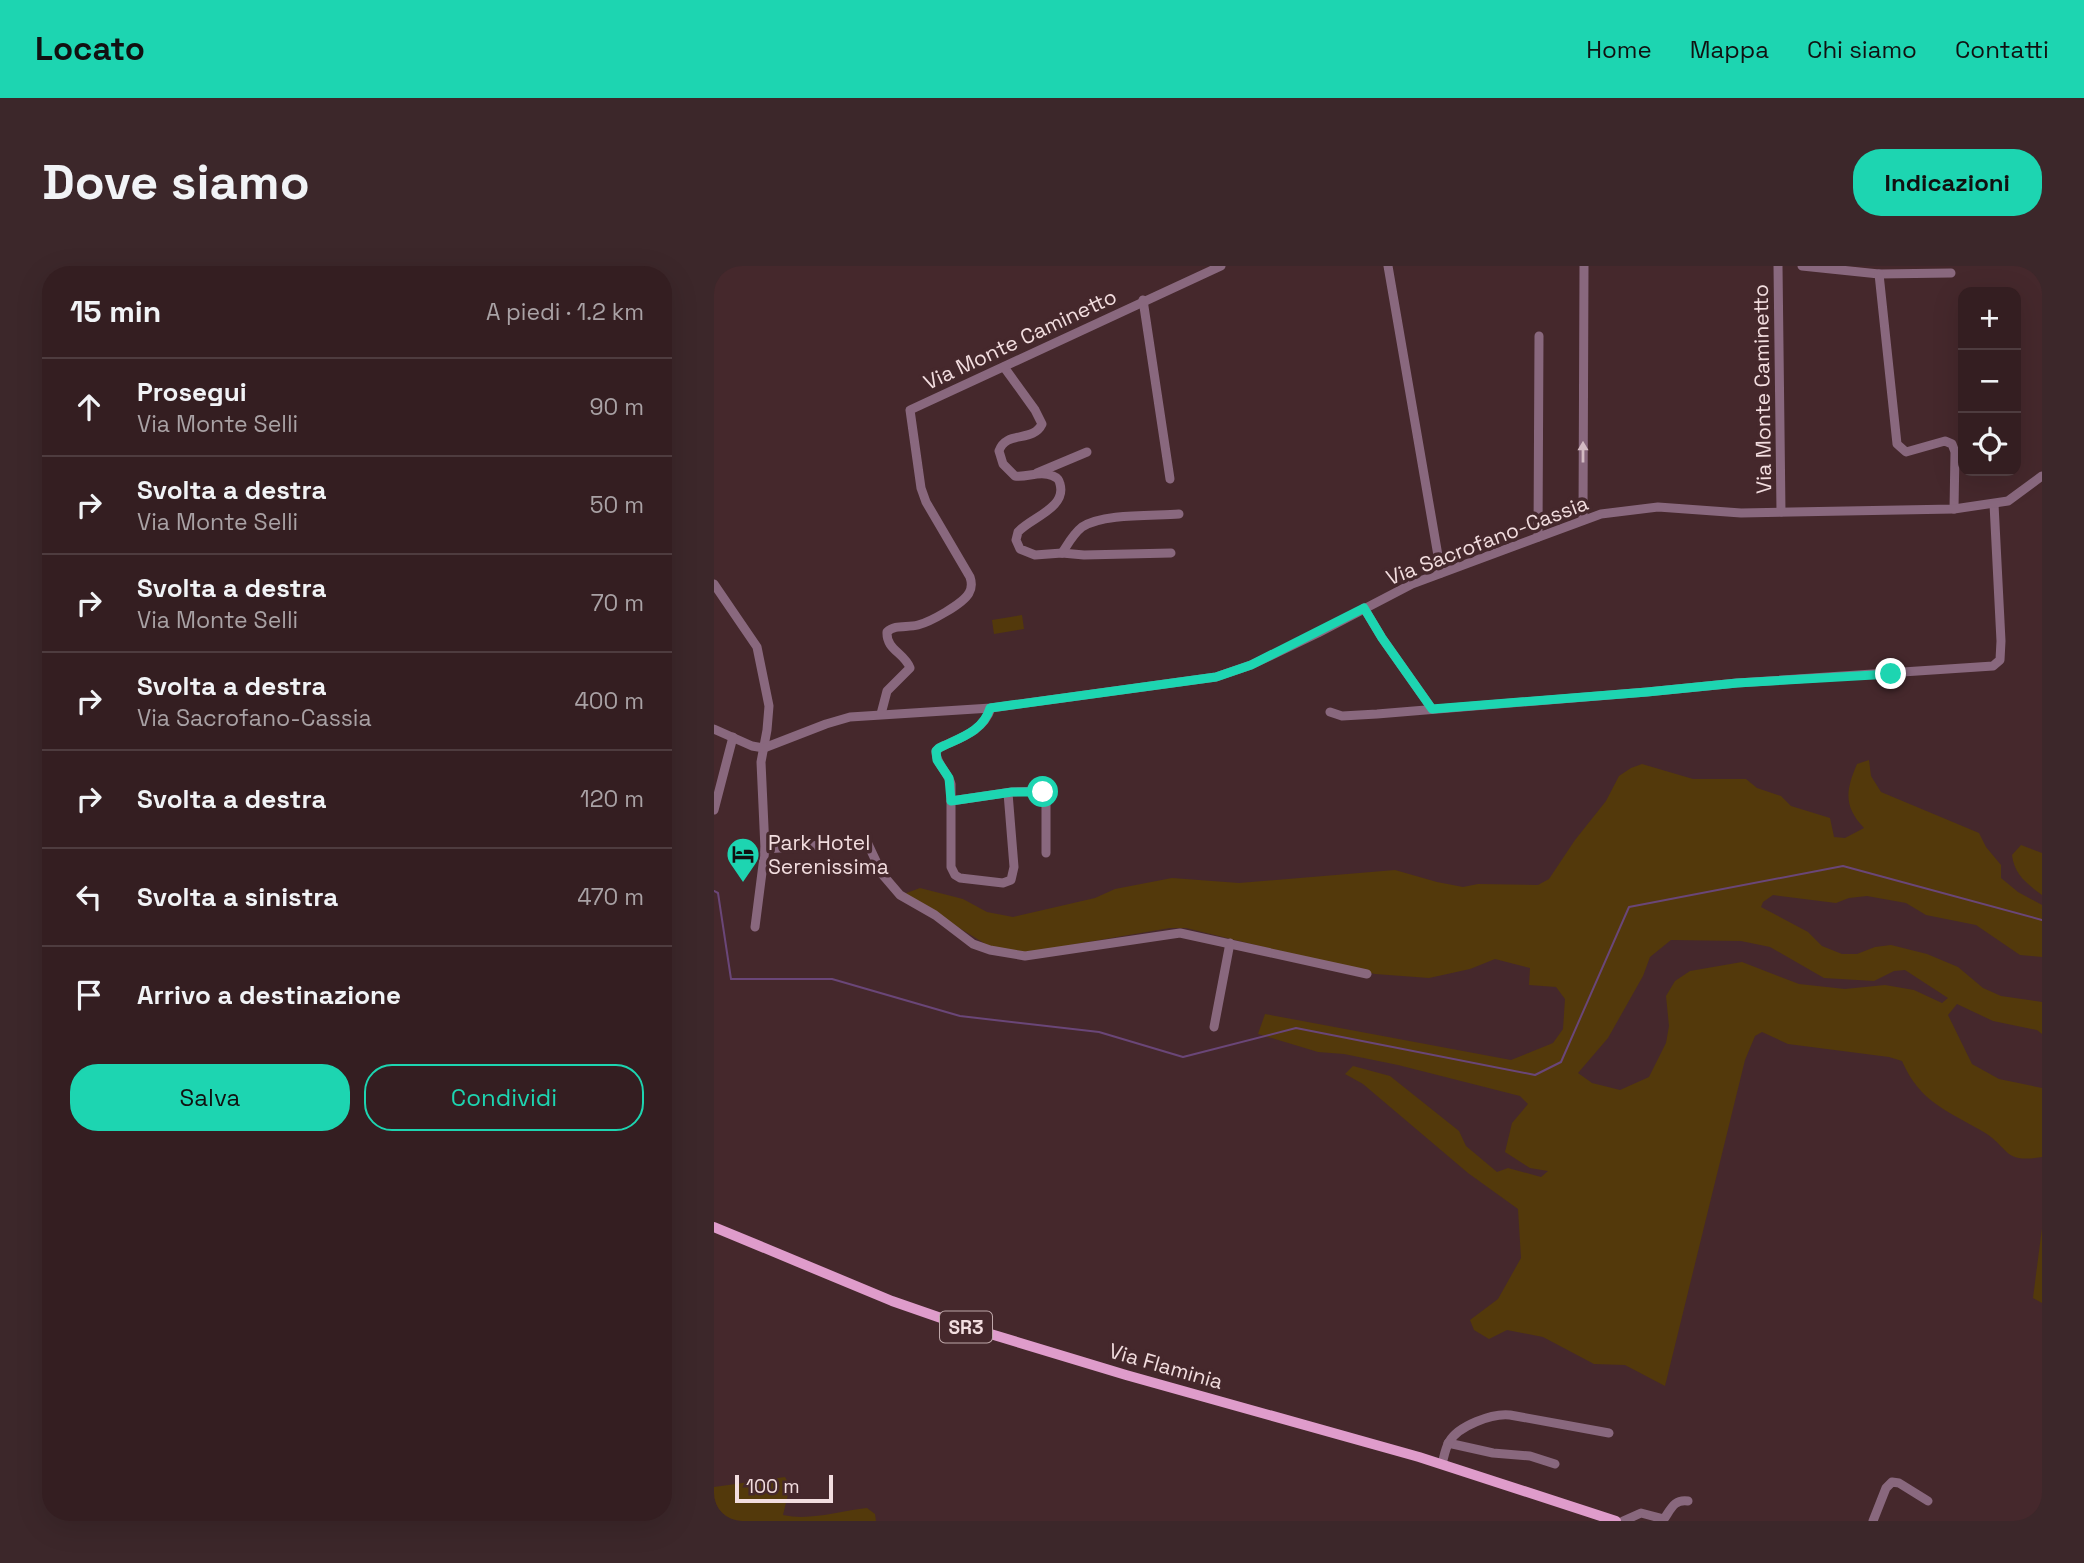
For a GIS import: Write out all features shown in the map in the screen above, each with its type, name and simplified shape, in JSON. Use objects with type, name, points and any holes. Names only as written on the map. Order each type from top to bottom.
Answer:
[{"type":"main road","name":"Via Flaminia","points":[[714,1227],[880,1296],[964,1326],[1126,1375],[1442,1464],[1616,1521]]},
{"type":"street","name":"Via Monte Caminetto","points":[[881,714],[887,691],[911,668],[889,644],[887,632],[894,627],[911,627],[926,623],[964,599],[972,584],[926,502],[921,488],[910,410],[1221,266]]},
{"type":"street","points":[[1388,266],[1441,573]]},
{"type":"street","points":[[1583,520],[1584,266]]},
{"type":"street","name":"Via Monte Caminetto","points":[[1778,266],[1781,512]]},
{"type":"street","points":[[1802,266],[1879,274],[1951,273]]},
{"type":"street","points":[[1879,274],[1896,444],[1906,452],[1941,442],[1952,444],[1955,452],[1954,509]]},
{"type":"street","points":[[1143,300],[1170,479]]},
{"type":"street","points":[[1538,537],[1539,336]]},
{"type":"street","points":[[1004,367],[1038,414],[1042,424],[1035,432],[1003,442],[999,448],[1000,458],[1014,476],[1036,474],[1057,478],[1060,484],[1060,495],[1048,510],[1020,529],[1016,537],[1022,551],[1031,555],[1171,553]]},
{"type":"street","points":[[1036,474],[1087,452]]},
{"type":"street","name":"Via Sacrofano-Cassia","points":[[764,748],[839,720],[881,714],[931,714],[990,708],[1216,677],[1251,665],[1407,586],[1583,520],[1626,510],[1658,507],[1731,512],[1954,509],[1994,504],[2013,498],[2042,476]]},
{"type":"street","points":[[1330,712],[1342,716],[1737,683],[1993,666],[2000,660],[2001,641],[1994,504]]},
{"type":"street","points":[[1062,553],[1077,532],[1090,523],[1179,514]]},
{"type":"street","points":[[714,584],[757,647],[769,706],[761,762],[765,849],[755,927]]},
{"type":"street","points":[[1364,608],[1432,709]]},
{"type":"street","points":[[990,708],[988,718],[982,724],[936,751],[937,760],[949,778],[951,867],[960,878],[1003,883],[1011,880],[1014,867],[1008,793]]},
{"type":"street","points":[[714,729],[757,748],[764,748]]},
{"type":"street","points":[[714,810],[733,737]]},
{"type":"street","points":[[951,801],[1008,793],[1045,793],[1046,853]]},
{"type":"street","points":[[765,849],[867,842],[883,874],[900,895],[935,915],[974,944],[1009,954],[1037,955],[1065,948],[1171,933],[1230,943],[1367,974]]},
{"type":"street","points":[[1214,1027],[1230,943]]},
{"type":"street","points":[[1442,1464],[1452,1437],[1475,1422],[1500,1414],[1609,1433]]},
{"type":"street","points":[[1448,1443],[1555,1464]]},
{"type":"street","points":[[1872,1521],[1886,1488],[1892,1482],[1899,1483],[1928,1501]]},
{"type":"street","points":[[1623,1521],[1635,1514],[1644,1513],[1666,1520],[1675,1503],[1688,1502]]},
{"type":"shaded area","points":[[1022,615],[1024,629],[994,634],[992,620]]},
{"type":"shaded area","points":[[1869,760],[1871,776],[1881,792],[1979,833],[1986,847],[2001,865],[2001,878],[2018,892],[2042,905],[2042,957],[2020,955],[1976,925],[1926,915],[1906,903],[1867,896],[1836,903],[1773,895],[1763,902],[1761,907],[1808,932],[1822,946],[1842,954],[1857,954],[1875,947],[1891,945],[1927,954],[1958,967],[1983,988],[2001,996],[2042,1002],[2042,1034],[2037,1030],[1993,1021],[1957,1004],[1948,1015],[1972,1064],[1999,1079],[2042,1088],[2042,1157],[2029,1159],[2013,1156],[1982,1131],[1935,1104],[1917,1086],[1902,1061],[1788,1044],[1762,1032],[1755,1036],[1745,1060],[1665,1386],[1625,1365],[1594,1364],[1543,1337],[1507,1330],[1489,1339],[1474,1330],[1470,1320],[1498,1299],[1521,1258],[1518,1209],[1468,1173],[1363,1084],[1345,1074],[1353,1066],[1390,1076],[1459,1131],[1466,1146],[1497,1172],[1508,1168],[1541,1177],[1548,1171],[1530,1168],[1505,1152],[1512,1123],[1528,1104],[1520,1096],[1398,1065],[1344,1054],[1318,1052],[1258,1034],[1265,1014],[1511,1060],[1553,1043],[1563,1029],[1565,999],[1556,987],[1529,985],[1530,968],[1495,959],[1470,969],[1429,978],[1375,974],[1186,928],[1170,928],[1023,953],[992,948],[904,894],[920,888],[963,899],[987,912],[1013,917],[1095,898],[1115,889],[1172,878],[1239,883],[1395,870],[1463,887],[1478,884],[1538,885],[1549,879],[1606,801],[1619,776],[1631,768],[1642,764],[1693,779],[1746,779],[1757,788],[1781,796],[1791,806],[1830,818],[1834,837],[1845,838],[1864,828],[1852,812],[1848,798],[1850,782],[1857,764]],"holes":[[[1671,940],[1741,941],[1770,947],[1824,978],[1874,981],[1894,971],[1905,970],[1948,998],[1942,1003],[1914,990],[1885,985],[1845,989],[1799,984],[1742,962],[1690,971],[1675,981],[1666,996],[1669,1026],[1666,1043],[1649,1077],[1620,1090],[1592,1083],[1578,1073],[1608,1038],[1643,976],[1650,957]]]},
{"type":"shaded area","points":[[2021,845],[2042,853],[2042,895],[2026,883],[2015,868],[2012,855]]},
{"type":"shaded area","points":[[2042,1228],[2042,1303],[2033,1298]]},
{"type":"shaded area","points":[[785,1477],[790,1486],[783,1515],[814,1516],[867,1508],[875,1514],[876,1521],[714,1521],[714,1487]]},
{"type":"waterway","points":[[714,891],[718,893],[731,979],[832,979],[960,1016],[1099,1032],[1183,1057],[1296,1028],[1535,1075],[1561,1062],[1629,907],[1843,866],[2042,920]]},
{"type":"place","name":"Park Hotel Serenissima","points":[[743,884]]},
{"type":"route","points":[[1043,792],[1012,792],[951,801],[951,784],[946,771],[935,756],[936,751],[982,724],[988,718],[990,708],[1216,677],[1251,665],[1364,608],[1432,709],[1737,683],[1891,674]]}]
